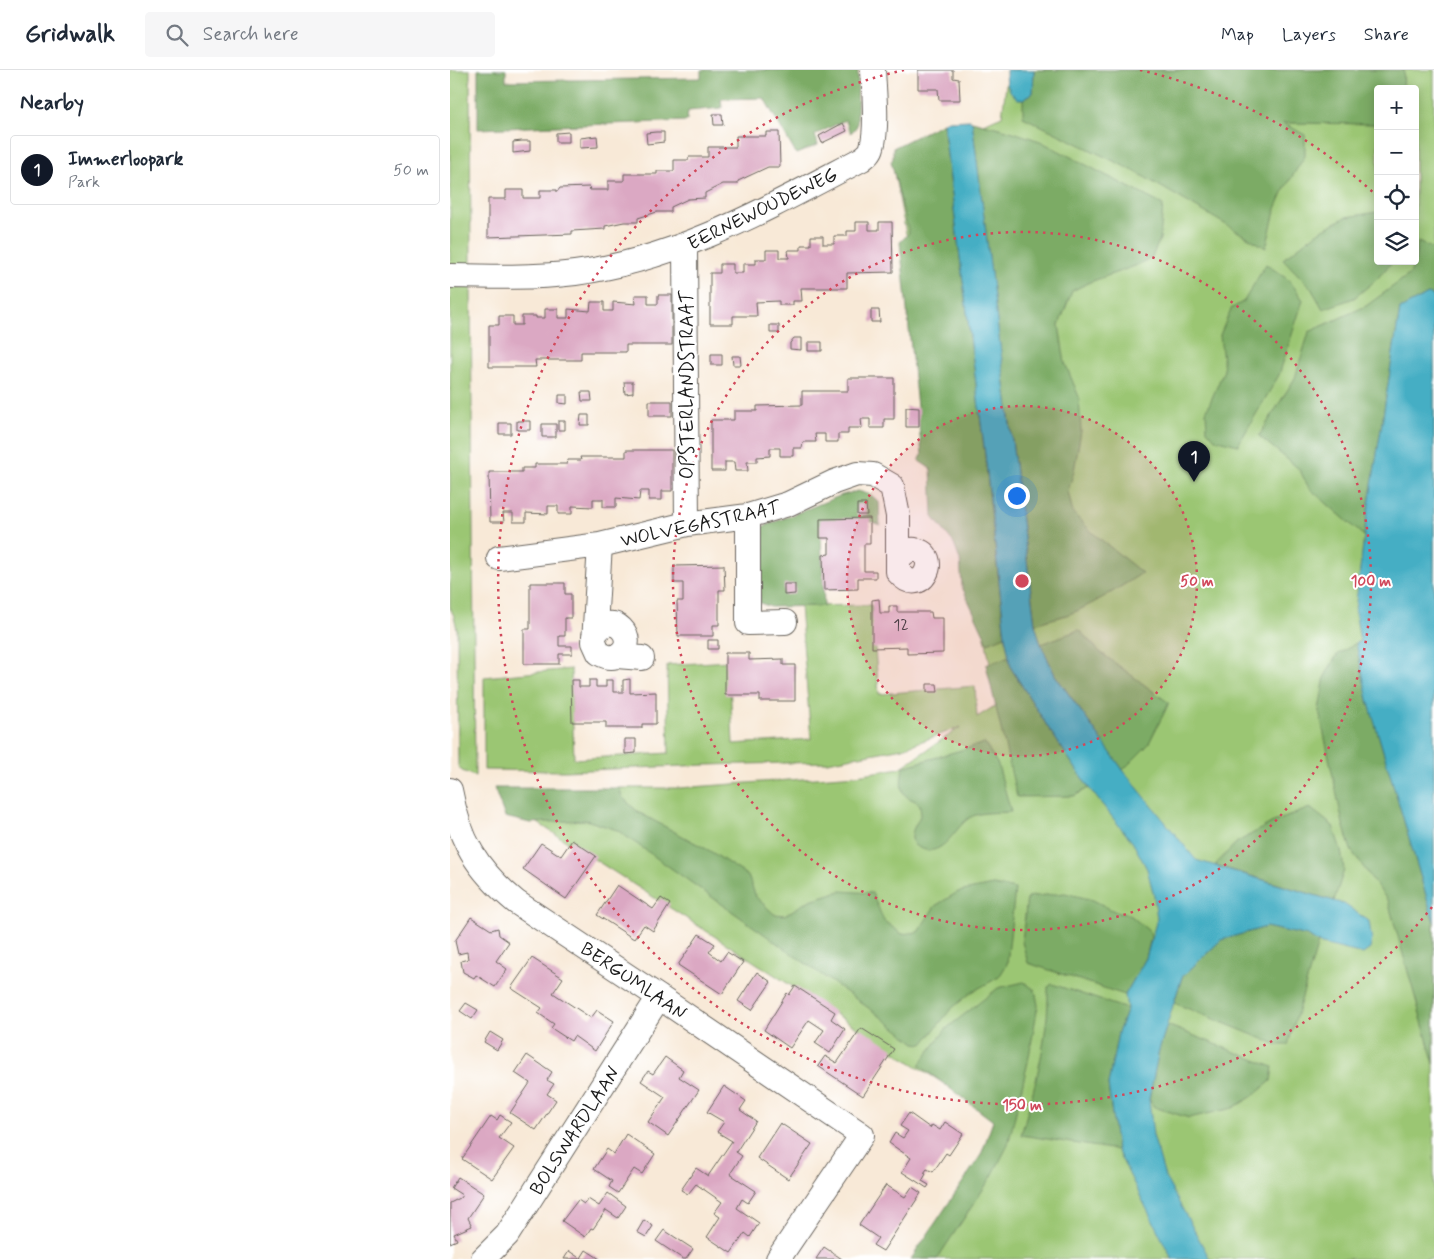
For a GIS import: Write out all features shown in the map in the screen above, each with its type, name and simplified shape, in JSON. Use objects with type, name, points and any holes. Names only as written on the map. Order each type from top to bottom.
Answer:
[{"type":"street","name":"EERNEWOUDEWEG","points":[[450,276],[574,273],[624,263],[685,246],[750,218],[869,154],[872,147],[874,126],[873,70]]},
{"type":"street","name":"OPSTERLANDSTRAAT","points":[[685,246],[687,524]]},
{"type":"street","name":"WOLVEGASTRAAT","points":[[499,558],[600,545],[687,524],[748,516],[788,504],[834,482],[857,474],[873,475],[892,486],[898,516],[898,572],[909,581],[934,576]]},
{"type":"street","points":[[748,516],[748,623],[784,622]]},
{"type":"street","points":[[600,545],[594,642],[600,653],[605,656],[642,658]]},
{"type":"street","name":"BERGUMLAAN","points":[[450,790],[454,812],[466,845],[488,877],[498,887],[516,902],[862,1135],[778,1259]]},
{"type":"street","name":"BOLSWARDLAAN","points":[[483,1259],[507,1235],[659,997]]},
{"type":"green space","points":[[450,70],[470,70],[471,266],[450,265]]},
{"type":"green space","points":[[478,70],[506,70],[506,81],[701,78],[701,70],[858,70],[857,126],[851,133],[845,120],[815,135],[818,145],[796,154],[764,98],[721,99],[722,108],[688,111],[687,121],[478,129]]},
{"type":"green space","points":[[1008,70],[1434,70],[1434,1259],[922,1259],[1004,1143],[999,1119],[502,800],[621,791],[620,788],[679,788],[857,775],[900,768],[961,727],[903,748],[827,762],[565,771],[484,770],[484,677],[571,669],[574,759],[669,753],[667,665],[729,661],[733,744],[811,739],[800,606],[871,605],[879,694],[975,686],[977,717],[998,704],[892,162],[1002,116]]},
{"type":"green space","points":[[1034,70],[1404,70],[1403,85],[1374,85],[1374,124],[1283,123],[1305,135],[1305,156],[1285,188],[1275,211],[1266,248],[1134,171],[1023,117],[1023,99],[1033,93]]},
{"type":"green space","points":[[972,121],[1040,141],[1163,205],[1160,239],[1152,257],[1135,266],[1090,282],[1072,291],[1059,325],[1065,363],[1079,397],[1081,431],[1074,471],[1068,491],[1073,513],[1093,533],[1142,573],[1077,611],[1035,624]]},
{"type":"green space","points":[[943,123],[985,455],[1005,636],[988,643],[962,587],[960,560],[953,542],[933,517],[931,469],[919,461],[922,455],[900,242],[909,233],[891,161],[893,159],[893,148]]},
{"type":"green space","points":[[1374,213],[1374,265],[1389,265],[1376,280],[1354,298],[1323,309],[1311,288],[1283,259],[1318,232],[1346,217]]},
{"type":"green space","points":[[1419,242],[1434,249],[1434,296],[1428,294],[1400,309],[1364,536],[1309,488],[1299,469],[1259,436],[1295,378],[1309,332],[1366,306],[1410,274],[1413,265],[1419,265]]},
{"type":"green space","points":[[1266,264],[1290,281],[1303,300],[1279,375],[1238,445],[1215,439],[1207,430],[1206,412],[1224,370],[1220,335],[1231,309],[1244,301]]},
{"type":"green space","points":[[450,287],[471,287],[475,776],[462,771],[458,766],[457,629],[450,608]]},
{"type":"green space","points":[[858,491],[871,495],[879,502],[880,525],[864,519],[821,534],[824,606],[771,607],[760,603],[757,534],[762,527],[842,495]]},
{"type":"green space","points":[[1079,630],[1100,652],[1169,703],[1148,745],[1123,770],[1055,675],[1041,644]]},
{"type":"green space","points":[[1356,643],[1368,700],[1434,922],[1434,1064],[1388,901],[1351,850],[1343,824],[1319,710],[1325,676],[1337,655]]},
{"type":"green space","points":[[1009,656],[1011,668],[1089,788],[1074,796],[1017,797],[986,665]]},
{"type":"green space","points":[[985,743],[998,765],[1011,812],[984,813],[969,818],[939,848],[924,850],[914,845],[912,839],[913,829],[921,812],[918,803],[907,797],[903,792],[901,782],[903,767]]},
{"type":"green space","points":[[494,788],[620,788],[622,797],[638,812],[710,851],[748,876],[756,897],[774,914],[785,915],[810,900],[840,891],[872,893],[884,921],[902,934],[918,932],[935,906],[958,892],[993,885],[1015,889],[1007,964],[999,977],[972,992],[951,1009],[923,1044],[915,1043],[617,830],[586,820],[530,823],[505,817]]},
{"type":"green space","points":[[1310,808],[1333,826],[1341,850],[1344,870],[1334,901],[1215,865],[1236,843],[1271,823]]},
{"type":"green space","points":[[1065,893],[1093,900],[1118,913],[1129,914],[1150,932],[1151,937],[1146,958],[1125,995],[1028,963],[1022,942],[1027,897]]},
{"type":"green space","points":[[1266,927],[1308,936],[1318,943],[1288,1045],[1278,1045],[1174,1003],[1182,977],[1221,940]]},
{"type":"green space","points":[[1024,982],[1035,990],[1038,1005],[1028,1062],[1008,1145],[992,1176],[937,1259],[911,1259],[981,1155],[993,1121],[919,1065],[947,1028],[998,988]]},
{"type":"green space","points":[[1052,984],[1127,1009],[1118,1033],[1108,1085],[1117,1150],[1021,1135],[1039,1067],[1047,1020],[1048,987]]},
{"type":"green space","points":[[1167,1025],[1273,1067],[1271,1081],[1253,1096],[1233,1108],[1189,1118],[1154,1107],[1149,1099],[1159,1050]]},
{"type":"water","points":[[1006,70],[1034,70],[1033,93],[1023,99],[1018,99],[1011,93],[1008,86]]},
{"type":"water","points":[[947,121],[972,121],[1035,624],[1041,644],[1055,675],[1123,770],[1196,860],[1344,904],[1369,921],[1372,940],[1370,949],[1363,954],[1318,943],[1308,936],[1266,927],[1221,940],[1182,977],[1159,1050],[1149,1099],[1153,1135],[1165,1177],[1210,1259],[1172,1259],[1117,1150],[1108,1085],[1118,1033],[1127,1009],[1125,995],[1146,958],[1157,919],[1154,896],[1147,869],[1133,843],[1089,788],[1011,668],[1005,636],[985,455],[943,123]]},
{"type":"water","points":[[1428,294],[1434,296],[1434,922],[1368,700],[1356,643],[1360,641],[1355,610],[1364,536],[1400,309]]},
{"type":"building","points":[[918,70],[953,70],[953,78],[959,79],[960,100],[939,100],[938,89],[918,89]]},
{"type":"building","points":[[713,114],[722,114],[723,125],[714,125]]},
{"type":"building","points":[[843,123],[847,131],[822,143],[819,136]]},
{"type":"building","points":[[569,132],[569,142],[556,142],[556,133]]},
{"type":"building","points":[[664,132],[664,142],[647,144],[646,133]]},
{"type":"building","points":[[766,132],[779,132],[780,167],[768,167],[738,181],[738,184],[723,184],[705,193],[705,198],[688,199],[671,207],[671,212],[657,212],[638,218],[638,222],[624,222],[605,226],[605,229],[572,231],[572,234],[488,237],[488,199],[506,199],[506,190],[523,190],[523,198],[540,198],[540,190],[557,190],[557,192],[560,188],[589,187],[590,190],[608,190],[608,181],[624,181],[624,174],[657,174],[657,171],[674,171],[674,160],[688,160],[689,157],[708,157],[708,147],[736,147],[736,136],[766,136]]},
{"type":"building","points":[[597,136],[598,147],[580,148],[580,138]]},
{"type":"building","points":[[530,141],[530,151],[513,153],[513,142]]},
{"type":"building","points":[[856,222],[869,222],[869,230],[879,230],[879,222],[892,222],[893,272],[847,273],[847,288],[801,288],[802,301],[793,301],[793,305],[779,305],[779,301],[756,302],[757,316],[733,316],[733,324],[710,324],[710,273],[720,273],[720,264],[733,264],[733,273],[743,273],[743,264],[756,264],[756,259],[766,259],[766,250],[779,250],[779,258],[789,258],[788,250],[801,250],[801,245],[811,245],[811,236],[823,236],[823,244],[834,244],[834,236],[847,236],[847,231],[856,231]]},
{"type":"building","points":[[635,295],[648,295],[648,304],[658,304],[658,295],[672,295],[672,345],[626,345],[626,352],[581,352],[581,360],[535,360],[536,367],[489,367],[489,325],[499,325],[499,316],[513,316],[513,325],[522,325],[522,316],[545,318],[545,309],[558,309],[558,318],[568,318],[568,309],[590,311],[591,302],[604,302],[604,311],[613,311],[613,302],[636,304]]},
{"type":"building","points":[[871,310],[879,310],[880,322],[871,322]]},
{"type":"building","points":[[770,325],[779,325],[779,333],[770,333]]},
{"type":"building","points":[[794,338],[801,338],[801,350],[790,349],[790,343]]},
{"type":"building","points":[[808,342],[822,342],[822,351],[808,351]]},
{"type":"building","points":[[711,354],[722,354],[722,365],[711,365]]},
{"type":"building","points":[[732,356],[740,356],[741,365],[733,365]]},
{"type":"building","points":[[848,378],[894,378],[894,419],[884,419],[884,428],[870,428],[870,419],[861,419],[862,428],[848,428],[848,434],[838,434],[838,442],[825,442],[825,434],[815,434],[816,442],[803,442],[802,448],[793,448],[793,456],[780,456],[780,448],[770,448],[770,456],[757,457],[757,462],[747,462],[748,471],[735,471],[734,462],[725,462],[725,471],[711,471],[711,420],[734,420],[734,411],[757,411],[757,406],[802,405],[802,391],[848,391]]},
{"type":"building","points":[[624,382],[633,382],[633,393],[625,394]]},
{"type":"building","points":[[581,392],[591,392],[592,401],[582,401]]},
{"type":"building","points":[[559,395],[567,395],[567,404],[559,403]]},
{"type":"building","points":[[649,401],[672,401],[672,416],[649,416]]},
{"type":"building","points":[[906,407],[919,408],[919,427],[906,427]]},
{"type":"building","points":[[581,415],[589,415],[589,425],[580,425]]},
{"type":"building","points":[[517,421],[530,421],[530,430],[517,430]]},
{"type":"building","points":[[558,421],[565,421],[565,430],[558,430]]},
{"type":"building","points":[[499,423],[511,423],[511,434],[499,434]]},
{"type":"building","points":[[542,424],[556,424],[556,437],[542,437]]},
{"type":"building","points":[[626,450],[672,450],[672,491],[662,491],[662,500],[649,500],[649,491],[640,491],[639,500],[616,498],[616,507],[603,507],[603,499],[593,499],[593,507],[572,506],[572,514],[558,514],[558,506],[548,506],[548,514],[526,513],[526,522],[513,522],[513,513],[503,513],[504,522],[490,522],[489,472],[522,472],[522,468],[535,468],[535,464],[567,464],[568,460],[581,460],[580,457],[626,457]]},
{"type":"building","points":[[857,504],[866,504],[867,515],[857,515]]},
{"type":"building","points":[[870,518],[870,544],[864,544],[864,571],[876,571],[876,578],[858,578],[858,589],[824,590],[823,555],[829,554],[829,538],[820,538],[820,519]]},
{"type":"building","points":[[724,565],[725,590],[719,590],[719,625],[713,625],[713,636],[678,636],[677,601],[683,601],[683,583],[674,583],[674,566]]},
{"type":"building","points":[[530,583],[565,583],[565,594],[571,594],[571,618],[565,618],[565,636],[559,636],[559,646],[572,646],[572,654],[559,654],[559,664],[524,664],[524,629],[530,629]]},
{"type":"building","points":[[784,584],[795,584],[795,594],[784,595]]},
{"type":"building","points":[[879,599],[880,613],[889,613],[889,606],[897,606],[897,612],[931,612],[932,618],[943,618],[943,653],[907,654],[907,647],[872,648],[872,600]]},
{"type":"building","points":[[708,640],[718,640],[718,649],[708,649]]},
{"type":"building","points":[[725,653],[749,653],[749,660],[783,659],[783,665],[795,665],[795,701],[760,701],[760,695],[725,695]]},
{"type":"building","points":[[630,679],[630,693],[656,692],[656,724],[642,724],[642,728],[606,728],[606,722],[572,722],[571,680],[579,680],[579,687],[589,687],[589,680],[596,680],[596,687],[606,687],[606,680],[613,680],[613,692],[623,692],[623,680]]},
{"type":"building","points":[[927,684],[937,684],[938,692],[927,692]]},
{"type":"building","points":[[625,739],[636,739],[636,753],[625,754]]},
{"type":"building","points":[[572,840],[596,856],[566,899],[523,869],[541,843],[561,856]]},
{"type":"building","points":[[617,885],[653,909],[661,898],[670,904],[653,931],[644,925],[634,939],[597,915]]},
{"type":"building","points":[[471,917],[491,930],[498,928],[499,935],[509,942],[496,961],[507,969],[495,987],[476,975],[474,978],[463,972],[461,961],[468,959],[467,952],[458,954],[455,941]]},
{"type":"building","points":[[699,934],[715,944],[709,952],[721,961],[727,952],[743,962],[722,994],[678,965]]},
{"type":"building","points":[[532,958],[563,978],[553,993],[591,1018],[597,1010],[614,1021],[595,1051],[574,1036],[571,1041],[551,1028],[554,1024],[538,1013],[542,1008],[511,988]]},
{"type":"building","points":[[757,972],[771,982],[752,1010],[738,1001]]},
{"type":"building","points":[[795,986],[835,1012],[831,1019],[845,1029],[830,1053],[815,1043],[824,1030],[809,1020],[790,1048],[764,1030],[787,993],[789,995]]},
{"type":"building","points":[[466,1003],[478,1010],[472,1019],[460,1011]]},
{"type":"building","points":[[861,1028],[894,1049],[863,1096],[818,1066],[825,1056],[837,1063]]},
{"type":"building","points":[[490,1032],[503,1040],[497,1050],[484,1042]]},
{"type":"building","points":[[527,1055],[552,1072],[547,1080],[554,1084],[547,1094],[556,1100],[536,1130],[510,1113],[530,1083],[515,1073]]},
{"type":"building","points":[[665,1057],[683,1070],[679,1077],[699,1090],[668,1136],[648,1122],[665,1097],[641,1081],[648,1071],[653,1074]]},
{"type":"building","points":[[724,1086],[746,1101],[740,1110],[756,1121],[736,1152],[742,1156],[730,1174],[756,1191],[748,1203],[742,1199],[737,1208],[759,1223],[750,1237],[745,1233],[731,1253],[707,1237],[720,1217],[714,1213],[722,1202],[696,1184],[688,1194],[681,1190],[696,1168],[708,1176],[732,1141],[717,1132],[724,1122],[707,1112]]},
{"type":"building","points":[[909,1113],[930,1128],[932,1125],[940,1130],[945,1122],[963,1134],[949,1155],[946,1153],[933,1172],[927,1169],[924,1173],[926,1174],[922,1181],[929,1185],[927,1188],[902,1172],[911,1158],[889,1143],[895,1133],[903,1138],[908,1131],[900,1126]]},
{"type":"building","points":[[500,1115],[511,1122],[499,1138],[514,1148],[492,1179],[462,1159],[491,1116],[497,1120]]},
{"type":"building","points":[[780,1123],[812,1144],[788,1179],[757,1158]]},
{"type":"building","points":[[626,1134],[655,1154],[642,1174],[634,1169],[618,1193],[609,1187],[612,1181],[594,1169],[607,1149],[614,1154]]},
{"type":"building","points":[[458,1177],[484,1194],[468,1218],[472,1226],[454,1234],[457,1240],[450,1243],[450,1203],[462,1195],[451,1188]]},
{"type":"building","points":[[886,1185],[905,1197],[912,1187],[921,1193],[883,1251],[873,1245],[878,1238],[859,1225]]},
{"type":"building","points":[[608,1193],[626,1206],[618,1218],[606,1210],[585,1237],[562,1221],[578,1200],[584,1204],[588,1199],[599,1206]]},
{"type":"building","points":[[644,1220],[653,1226],[646,1237],[637,1232]]},
{"type":"building","points":[[664,1230],[693,1249],[686,1259],[683,1259],[656,1241]]},
{"type":"building","points":[[824,1247],[842,1259],[816,1259]]},
{"type":"building","points":[[586,1250],[600,1259],[582,1259]]},
{"type":"building","points":[[569,1251],[581,1259],[564,1259]]},
{"type":"place","name":"Immerloopark","points":[[1194,482]]}]
